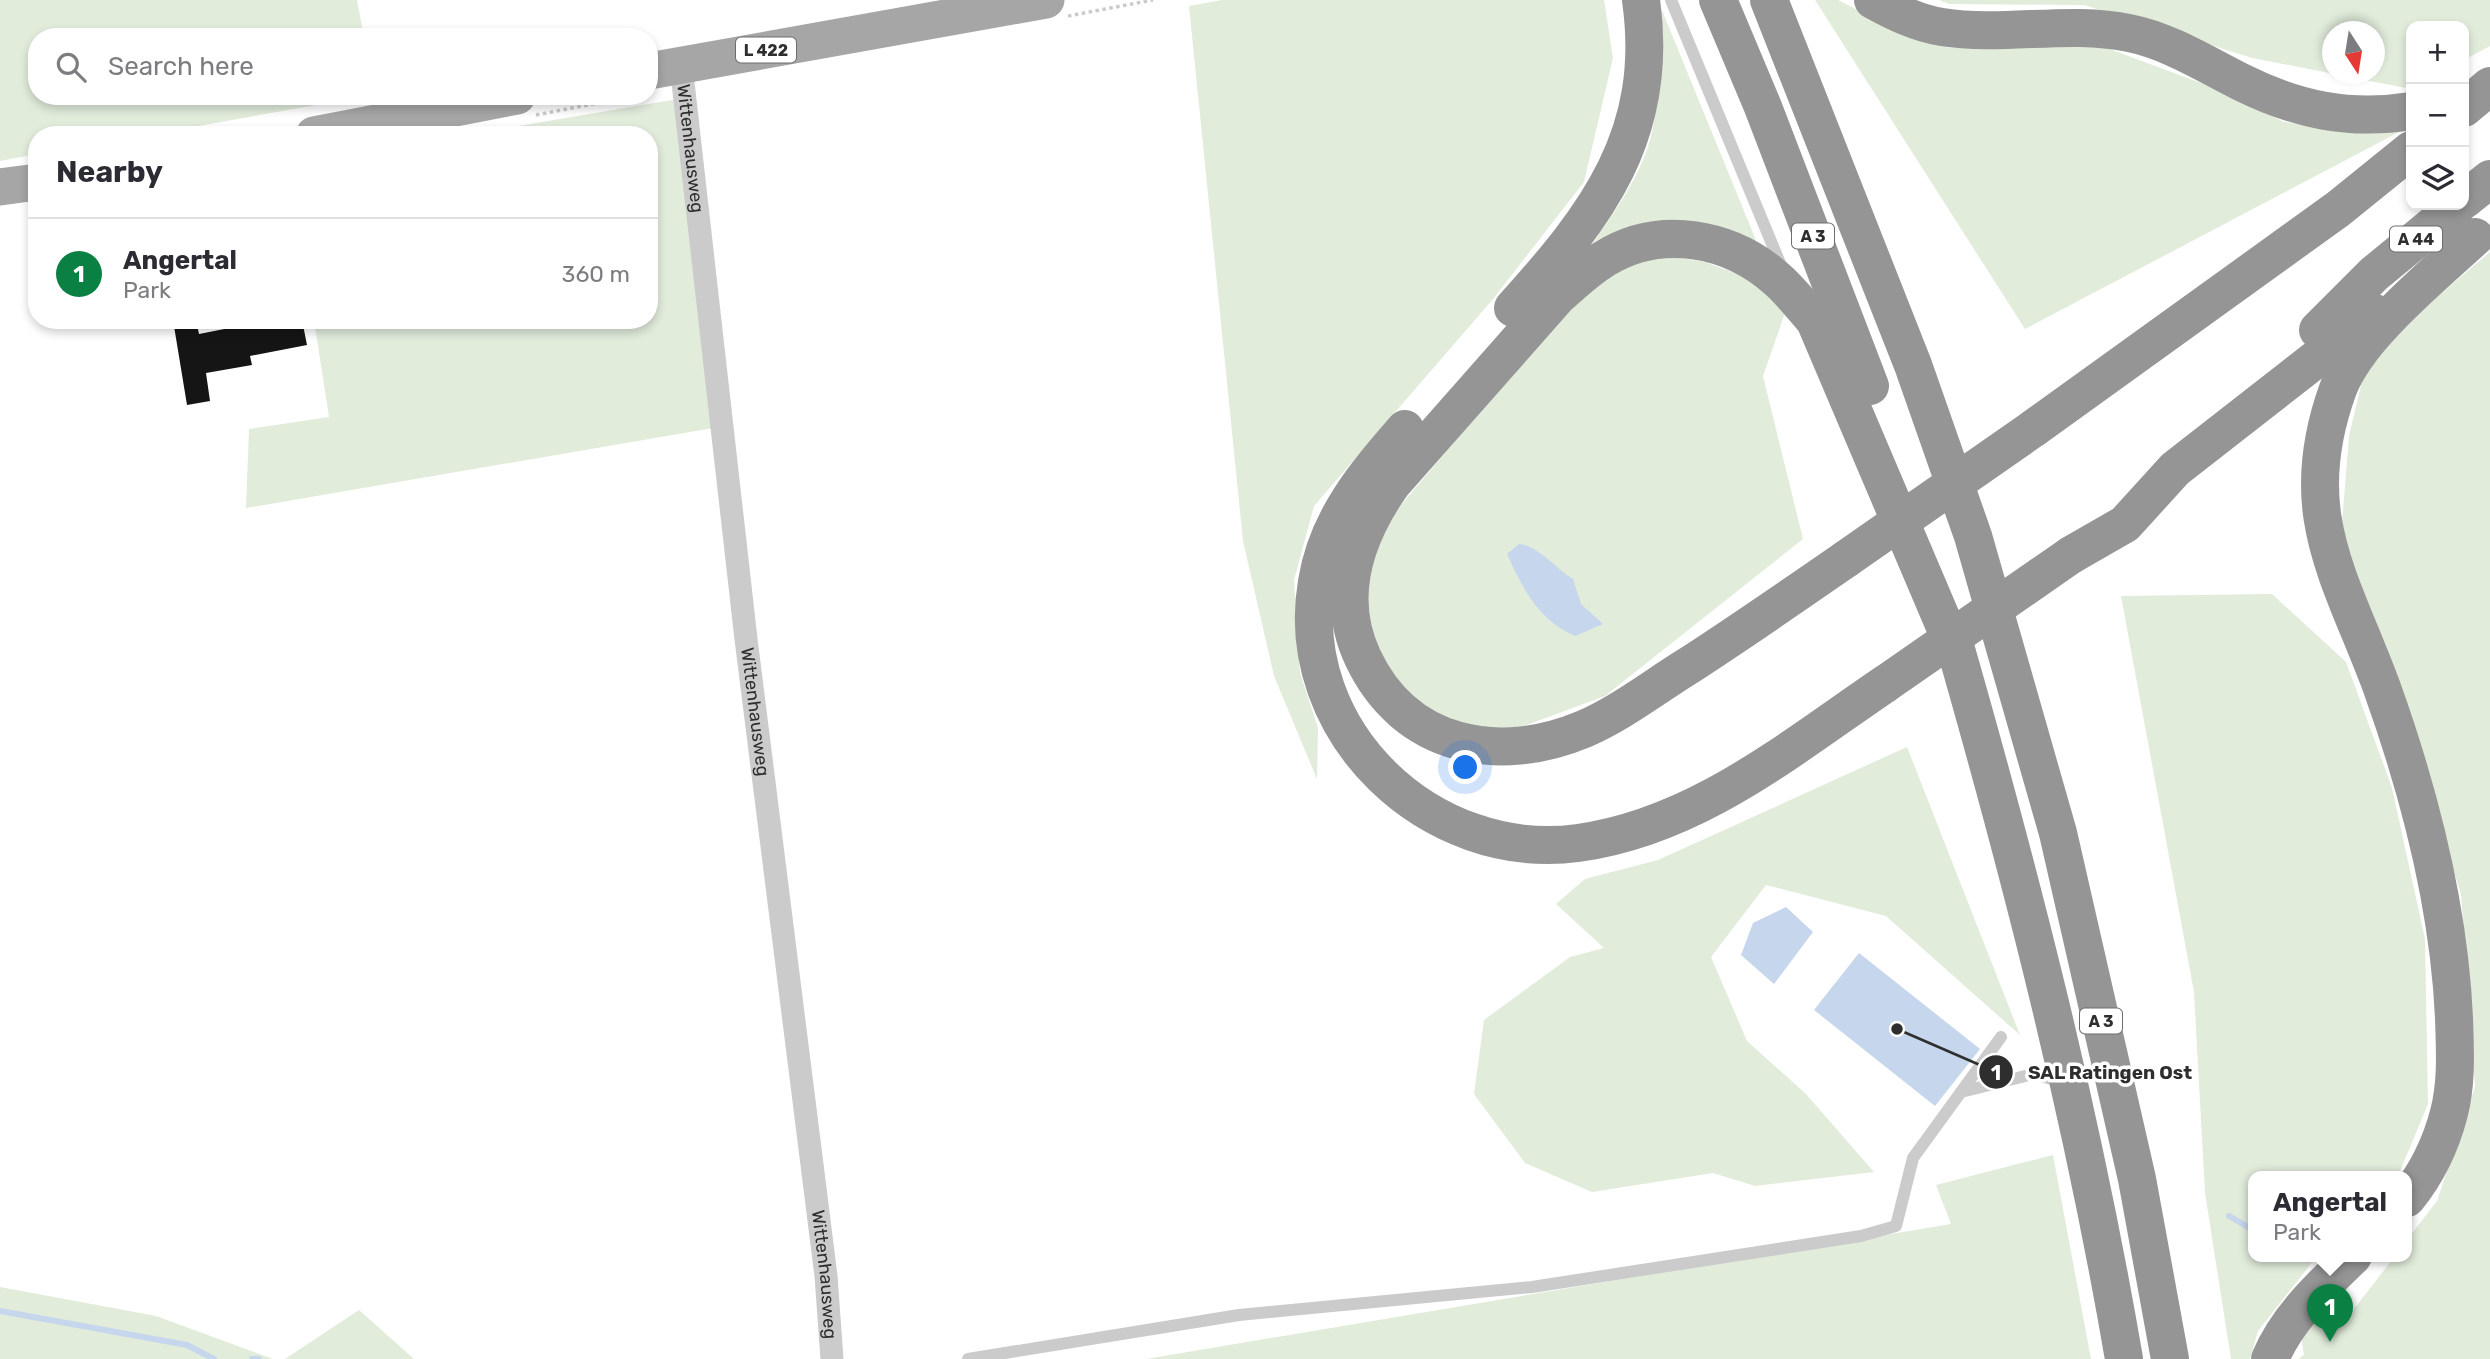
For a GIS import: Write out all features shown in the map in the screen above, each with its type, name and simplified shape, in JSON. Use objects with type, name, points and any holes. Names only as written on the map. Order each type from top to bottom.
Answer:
[{"type":"highway","points":[[1640,0],[1644,70],[1639,102],[1622,157],[1602,197],[1558,258],[1367,472],[1344,504],[1328,541],[1317,583],[1316,646],[1328,696],[1341,722],[1374,770],[1428,814],[1451,825],[1504,842],[1547,845],[1577,843],[1634,831],[1704,803],[1748,777],[2071,555],[2124,524],[2175,470],[2474,222]]},
{"type":"highway","name":"A 3","points":[[1718,0],[1763,107],[1868,380],[1932,568],[2005,822],[2070,1084],[2124,1359]]},
{"type":"highway","name":"A 3","points":[[1769,0],[1913,365],[1976,549],[2058,833],[2137,1179],[2170,1359]]},
{"type":"highway","points":[[1872,0],[1909,18],[1943,27],[1979,30],[2099,29],[2129,33],[2177,49],[2243,83],[2306,109],[2370,116],[2406,112]]},
{"type":"highway","points":[[2469,89],[2490,74]]},
{"type":"highway","points":[[2469,104],[2490,86]]},
{"type":"highway","points":[[1957,655],[1815,321],[1794,297],[1760,266],[1736,252],[1681,237],[1653,240],[1604,258],[1558,296],[1384,495],[1364,529],[1353,561],[1349,596],[1351,619],[1368,669],[1379,686],[1411,718],[1432,731],[1466,743],[1501,748],[1526,746],[1558,738],[1606,718],[1728,640],[1846,559],[2034,428],[2316,225],[2406,154]]},
{"type":"highway","points":[[2469,196],[2490,179]]},
{"type":"highway","points":[[2412,1190],[2429,1164],[2449,1112],[2455,1054],[2452,988],[2441,905],[2415,786],[2381,687],[2334,573],[2322,525],[2319,481],[2324,438],[2339,387],[2367,342],[2474,222]]},
{"type":"highway","name":"A 44","points":[[2071,555],[2122,508],[2197,426],[2329,321],[2374,274],[2474,222]]},
{"type":"highway","points":[[2270,1359],[2277,1342],[2310,1298],[2347,1262]]},
{"type":"main road","name":"L 422","points":[[665,68],[1046,0]]},
{"type":"main road","points":[[361,126],[470,105]]},
{"type":"main road","points":[[0,187],[28,183]]},
{"type":"street","name":"Wittenhausweg","points":[[665,68],[746,639],[826,1276],[832,1359]]},
{"type":"lane","points":[[1671,0],[1794,297]]},
{"type":"lane","points":[[968,1359],[1239,1315],[1532,1287],[1861,1236],[1896,1226],[1913,1158],[2001,1037]]},
{"type":"lane","points":[[1961,1092],[2033,1074],[2070,1084]]},
{"type":"green space","points":[[0,0],[357,0],[362,28],[28,28],[28,105],[316,105],[199,126],[28,126],[28,156],[0,161]]},
{"type":"green space","points":[[1222,0],[1604,0],[1613,58],[1584,182],[1493,299],[1314,506],[1294,580],[1300,673],[1318,728],[1317,779],[1274,676],[1243,541],[1189,6]]},
{"type":"green space","points":[[1815,0],[1838,0],[1881,22],[1949,48],[2088,41],[2217,89],[2284,122],[2401,131],[2025,329]]},
{"type":"green space","points":[[1939,0],[2490,0],[2490,46],[2469,57],[2469,21],[2406,21],[2406,88],[2385,84],[2385,21],[2322,21],[2322,72],[2252,58],[2084,5],[1949,4]]},
{"type":"green space","points":[[1659,3],[1762,255],[1587,253],[1632,182],[1651,136],[1659,87]]},
{"type":"green space","points":[[678,99],[719,427],[246,508],[249,429],[329,417],[315,329],[658,329],[658,126],[519,126],[643,105],[658,105],[658,102]]},
{"type":"green space","points":[[2490,252],[2490,1359],[2298,1359],[2304,1355],[2299,1324],[2319,1292],[2344,1322],[2390,1262],[2412,1262],[2412,1234],[2437,1201],[2475,1087],[2461,894],[2393,681],[2341,536],[2349,436],[2363,377],[2411,319]]},
{"type":"green space","points":[[1656,254],[1705,262],[1754,280],[1787,307],[1763,376],[1803,539],[1605,696],[1521,727],[1461,729],[1409,700],[1384,670],[1369,628],[1363,587],[1379,531],[1566,310],[1612,271]]},
{"type":"green space","points":[[2272,594],[2346,662],[2392,788],[2425,939],[2428,1104],[2400,1171],[2248,1171],[2248,1262],[2312,1262],[2258,1331],[2250,1359],[2231,1359],[2205,1193],[2194,992],[2121,596]]},
{"type":"green space","points":[[1907,747],[2020,1035],[1886,916],[1766,885],[1711,957],[1747,1041],[1806,1094],[1874,1172],[1755,1186],[1713,1173],[1592,1192],[1525,1163],[1474,1094],[1484,1020],[1570,957],[1604,948],[1556,904],[1585,879],[1658,860]]},
{"type":"green space","points":[[2053,1155],[2091,1359],[1146,1359],[1951,1224],[1936,1185]]},
{"type":"green space","points":[[0,1287],[156,1316],[273,1359],[0,1359]]},
{"type":"green space","points":[[359,1310],[414,1359],[285,1359]]},
{"type":"water","points":[[1519,544],[1540,553],[1573,579],[1581,604],[1603,624],[1575,636],[1541,612],[1526,591],[1507,554]]},
{"type":"water","points":[[1786,907],[1813,932],[1774,984],[1741,955],[1753,923]]},
{"type":"water","points":[[1859,953],[1980,1049],[1935,1106],[1814,1010]]},
{"type":"building","points":[[174,329],[198,329],[199,334],[224,329],[304,329],[307,345],[250,356],[252,365],[206,373],[210,401],[187,405]]},
{"type":"waterway","points":[[2229,1216],[2248,1227]]},
{"type":"waterway","points":[[0,1311],[187,1345],[214,1359]]},
{"type":"waterway","points":[[252,1359],[259,1359]]},
{"type":"place","name":"SAL Ratingen Ost","points":[[1897,1029]]},
{"type":"place","name":"Angertal","points":[[2330,1342]]}]
